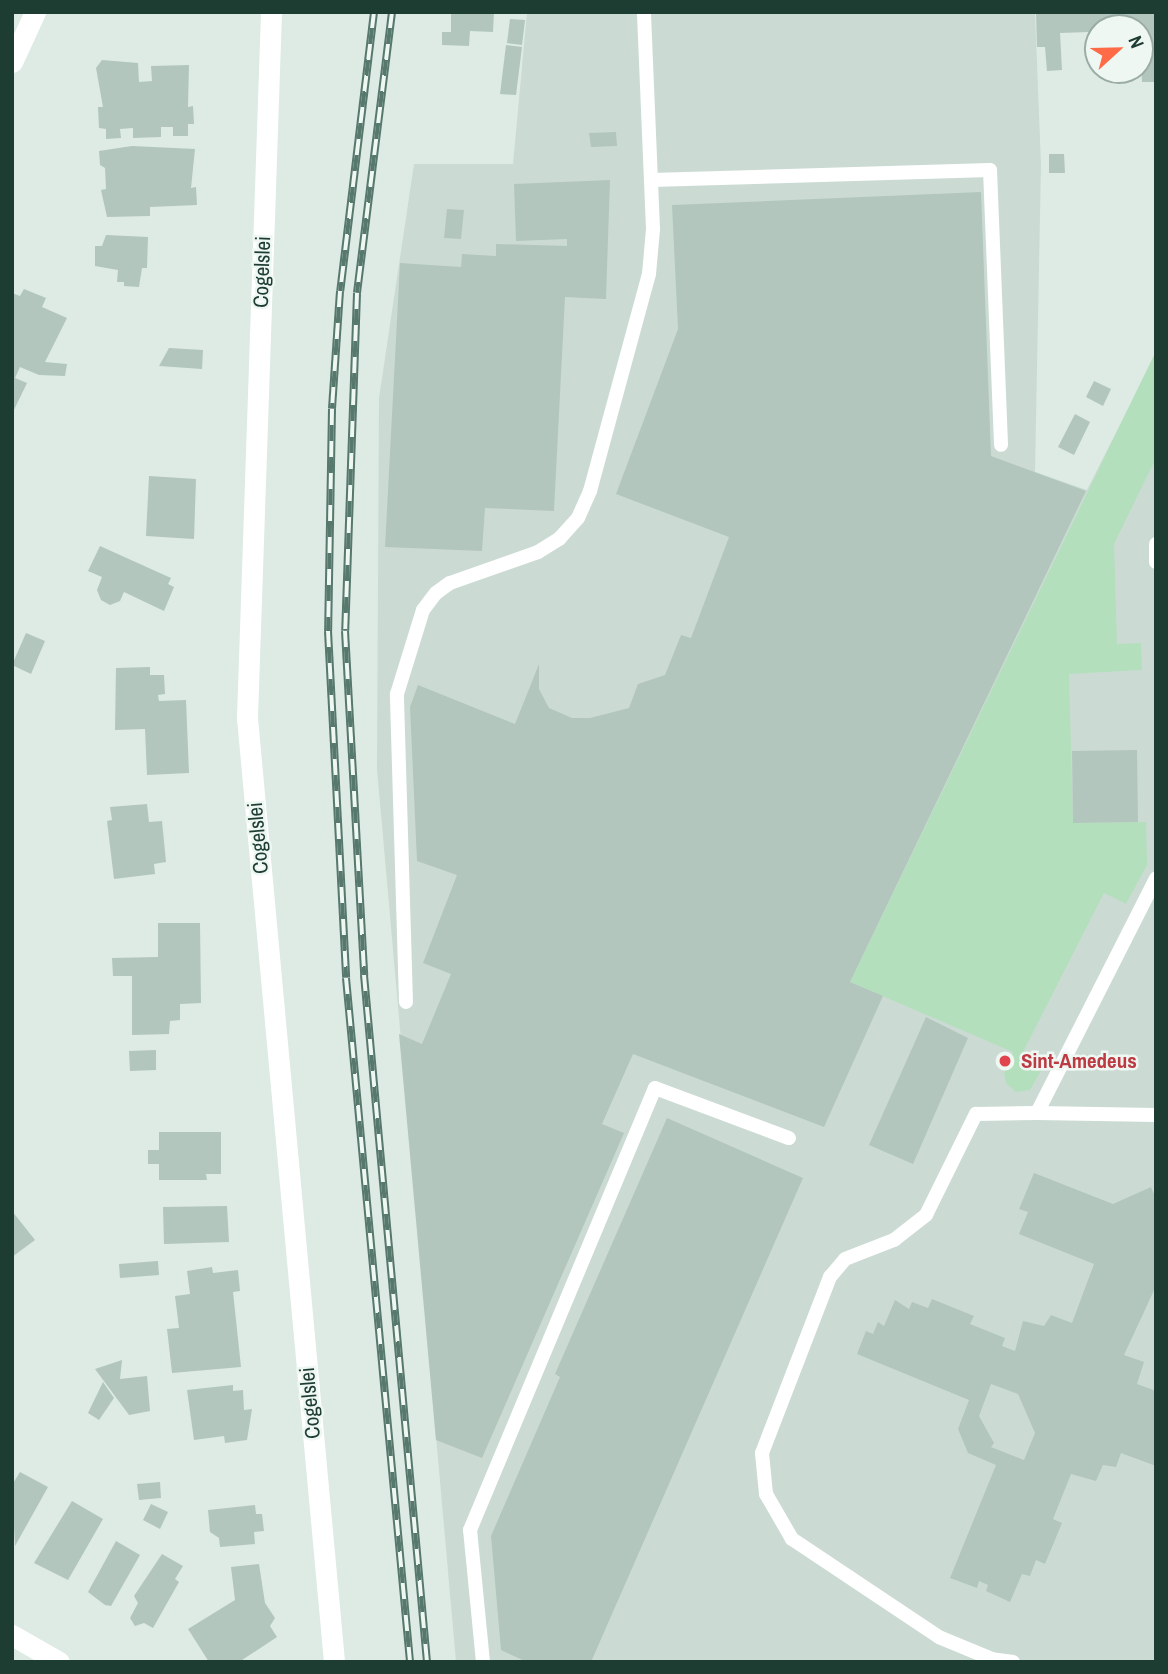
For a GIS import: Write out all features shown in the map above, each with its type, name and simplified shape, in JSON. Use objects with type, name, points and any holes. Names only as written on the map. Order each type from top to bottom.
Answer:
[{"type":"street","points":[[12,62],[35,12]]},
{"type":"street","name":"Cogelslei","points":[[271,12],[247,718],[334,1662]]},
{"type":"street","points":[[12,1635],[59,1662]]},
{"type":"lane","points":[[407,1002],[397,694],[423,610],[436,593],[450,583],[538,552],[560,538],[578,518],[590,491],[649,274],[651,180],[644,12]]},
{"type":"lane","points":[[651,180],[990,170],[1001,445]]},
{"type":"lane","points":[[1156,544],[1156,562]]},
{"type":"lane","points":[[1037,1113],[1156,878]]},
{"type":"lane","points":[[483,1662],[470,1530],[656,1088],[789,1138]]},
{"type":"lane","points":[[1013,1662],[992,1659],[939,1637],[792,1539],[766,1494],[762,1453],[830,1277],[845,1259],[894,1240],[926,1215],[976,1114],[1156,1115]]},
{"type":"shaded area","points":[[527,12],[1035,12],[1041,165],[1035,472],[1087,490],[1156,353],[1156,1662],[456,1662],[377,769],[379,398],[414,164],[513,164]]},
{"type":"green space","points":[[1156,351],[1156,458],[1114,544],[1117,644],[1141,643],[1142,670],[1069,674],[1073,823],[1146,822],[1147,865],[1126,904],[1104,893],[1023,1052],[1045,1064],[1030,1090],[1016,1092],[1006,1083],[1004,1074],[1013,1052],[850,982]]},
{"type":"building","points":[[451,12],[494,12],[493,32],[470,31],[469,46],[442,45],[442,32],[451,32]]},
{"type":"building","points":[[1036,12],[1156,12],[1156,82],[1154,14],[1084,14],[1084,32],[1060,33],[1062,70],[1047,71],[1045,47],[1037,47]]},
{"type":"building","points":[[510,19],[525,20],[522,45],[507,43]]},
{"type":"building","points":[[506,45],[522,47],[516,95],[500,94]]},
{"type":"building","points":[[102,60],[138,63],[139,82],[152,81],[151,66],[189,65],[188,107],[193,106],[194,124],[188,124],[188,136],[173,136],[173,127],[161,127],[161,137],[133,138],[133,128],[120,129],[121,138],[106,139],[106,129],[99,128],[98,107],[103,107],[96,68]]},
{"type":"building","points":[[616,132],[617,146],[591,147],[589,133]]},
{"type":"building","points":[[132,146],[195,149],[191,188],[196,187],[197,205],[150,207],[150,216],[107,217],[101,190],[106,189],[105,168],[100,165],[99,151]]},
{"type":"building","points":[[1049,154],[1064,154],[1065,173],[1049,173]]},
{"type":"building","points":[[610,180],[606,299],[565,297],[554,511],[485,508],[482,551],[385,547],[400,263],[461,267],[462,254],[496,256],[496,244],[567,246],[567,239],[516,241],[514,184]]},
{"type":"building","points":[[981,192],[991,456],[1086,491],[850,982],[883,996],[824,1127],[633,1054],[602,1124],[624,1133],[482,1458],[436,1440],[399,1034],[422,1044],[451,974],[423,963],[457,875],[417,861],[410,707],[418,685],[515,724],[539,664],[539,689],[549,708],[572,718],[590,718],[629,708],[638,684],[665,675],[681,635],[691,638],[729,537],[616,494],[678,329],[672,205]]},
{"type":"building","points":[[447,209],[464,210],[461,239],[444,238]]},
{"type":"building","points":[[106,235],[148,237],[147,268],[142,268],[139,287],[124,286],[124,282],[117,282],[118,270],[95,266],[95,246],[102,246]]},
{"type":"building","points":[[24,289],[46,298],[42,307],[67,318],[45,362],[67,364],[65,376],[39,375],[20,367],[15,378],[27,383],[12,414],[12,293],[20,296]]},
{"type":"building","points":[[169,348],[203,350],[202,369],[159,366]]},
{"type":"building","points":[[1094,381],[1111,389],[1103,406],[1086,397]]},
{"type":"building","points":[[1075,414],[1090,422],[1074,455],[1058,447]]},
{"type":"building","points":[[149,476],[196,479],[194,539],[146,536]]},
{"type":"building","points":[[100,546],[171,578],[168,584],[174,587],[164,611],[124,592],[120,601],[110,605],[101,600],[97,590],[102,577],[88,571]]},
{"type":"building","points":[[26,633],[45,641],[31,674],[12,665]]},
{"type":"building","points":[[150,667],[150,675],[164,675],[165,694],[158,695],[159,701],[186,700],[189,773],[147,775],[145,729],[115,730],[116,668]]},
{"type":"building","points":[[1137,750],[1138,822],[1073,823],[1072,751]]},
{"type":"building","points":[[147,804],[149,822],[162,821],[166,862],[154,864],[155,874],[114,879],[107,821],[112,820],[110,807]]},
{"type":"building","points":[[158,923],[200,923],[201,1003],[180,1004],[180,1020],[170,1021],[169,1034],[132,1035],[132,976],[113,976],[112,958],[158,957]]},
{"type":"building","points":[[926,1017],[968,1038],[913,1164],[869,1145]]},
{"type":"building","points":[[156,1050],[156,1070],[130,1071],[129,1051]]},
{"type":"building","points":[[667,1118],[803,1178],[591,1662],[527,1662],[501,1650],[491,1536],[560,1377],[555,1374]]},
{"type":"building","points":[[159,1132],[221,1132],[221,1174],[206,1174],[207,1180],[159,1180],[159,1164],[148,1164],[148,1150],[159,1150]]},
{"type":"building","points":[[1034,1173],[1113,1204],[1151,1187],[1156,1199],[1156,1286],[1124,1355],[1144,1362],[1137,1384],[1156,1391],[1156,1466],[1121,1453],[1116,1467],[1103,1465],[1096,1481],[1071,1474],[1053,1519],[1062,1523],[1045,1564],[1036,1560],[1030,1576],[1022,1574],[1010,1602],[986,1591],[988,1585],[979,1581],[977,1588],[950,1578],[996,1465],[968,1453],[958,1429],[969,1400],[857,1354],[866,1331],[873,1334],[878,1322],[884,1326],[895,1300],[909,1309],[912,1302],[928,1308],[932,1299],[974,1316],[970,1324],[1005,1338],[1002,1346],[1015,1351],[1023,1321],[1044,1326],[1051,1315],[1072,1323],[1094,1264],[1019,1234],[1028,1212],[1019,1209]],"holes":[[[991,1384],[1018,1394],[1035,1433],[1024,1460],[991,1447],[994,1443],[979,1416]]]},
{"type":"building","points":[[227,1206],[229,1242],[164,1244],[163,1207]]},
{"type":"building","points":[[12,1211],[35,1240],[12,1257]]},
{"type":"building","points":[[158,1261],[159,1275],[120,1278],[119,1264]]},
{"type":"building","points":[[212,1267],[213,1273],[238,1270],[240,1291],[233,1292],[241,1367],[172,1373],[167,1329],[179,1328],[175,1296],[190,1294],[187,1271]]},
{"type":"building","points":[[122,1360],[120,1379],[147,1376],[150,1411],[129,1415],[95,1369]]},
{"type":"building","points":[[103,1382],[114,1398],[99,1420],[88,1413]]},
{"type":"building","points":[[233,1385],[233,1391],[243,1390],[244,1410],[252,1409],[247,1440],[225,1443],[224,1436],[194,1440],[187,1390]]},
{"type":"building","points":[[20,1472],[48,1487],[15,1546],[12,1485]]},
{"type":"building","points":[[160,1482],[161,1498],[139,1500],[137,1484]]},
{"type":"building","points":[[72,1501],[103,1519],[68,1580],[34,1563]]},
{"type":"building","points":[[151,1504],[168,1512],[160,1529],[143,1520]]},
{"type":"building","points":[[255,1505],[256,1514],[262,1514],[264,1531],[254,1532],[255,1544],[220,1547],[219,1538],[210,1532],[208,1510]]},
{"type":"building","points":[[116,1541],[140,1555],[111,1606],[105,1605],[88,1592]]},
{"type":"building","points":[[162,1554],[183,1566],[175,1579],[179,1582],[153,1628],[144,1623],[135,1626],[130,1618],[138,1603],[134,1596]]},
{"type":"building","points":[[259,1564],[265,1603],[275,1618],[270,1626],[277,1637],[239,1662],[209,1662],[188,1629],[235,1600],[231,1567]]},
{"type":"railway","points":[[374,12],[340,291],[332,409],[328,631],[346,978],[410,1662]]},
{"type":"railway","points":[[392,12],[357,293],[345,631],[364,975],[427,1662]]},
{"type":"place","name":"Sint-Amedeus","points":[[1005,1061]]}]
